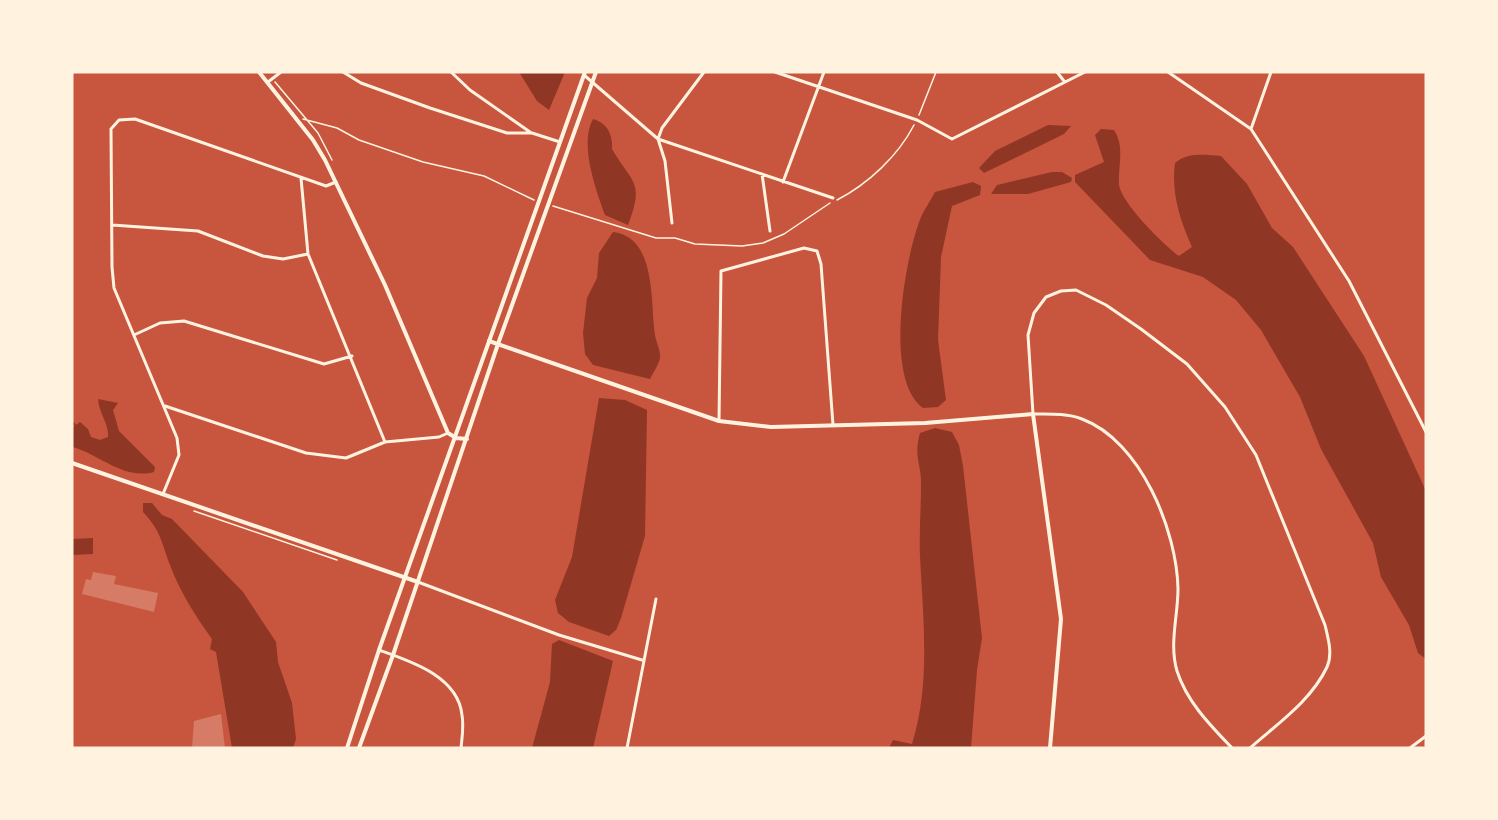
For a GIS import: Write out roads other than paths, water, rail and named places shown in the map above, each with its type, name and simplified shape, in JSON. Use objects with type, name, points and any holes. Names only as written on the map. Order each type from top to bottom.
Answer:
[{"type":"main road","points":[[259,72],[313,140],[336,182],[386,285],[448,433],[456,438],[467,439]]},
{"type":"main road","points":[[359,748],[393,655],[498,344],[596,72]]},
{"type":"main road","points":[[347,748],[379,650],[585,74]]},
{"type":"main road","points":[[489,341],[719,421],[771,427],[925,423],[1033,414],[1061,619],[1050,748]]},
{"type":"main road","points":[[72,463],[407,576],[418,582]]},
{"type":"street","points":[[268,82],[281,72]]},
{"type":"street","points":[[343,72],[361,83],[507,133],[532,133]]},
{"type":"street","points":[[451,72],[470,90],[532,133],[561,143]]},
{"type":"street","points":[[672,223],[665,160],[658,138],[662,128],[704,72]]},
{"type":"street","points":[[775,72],[917,120],[952,139],[1085,72]]},
{"type":"street","points":[[783,182],[824,72]]},
{"type":"street","points":[[1057,72],[1064,81]]},
{"type":"street","points":[[1168,72],[1251,129],[1349,281],[1426,432]]},
{"type":"street","points":[[1251,129],[1271,72]]},
{"type":"street","points":[[585,74],[658,138],[833,198]]},
{"type":"street","points":[[163,494],[178,455],[177,438],[114,288],[111,129],[119,120],[135,119],[326,186],[336,182]]},
{"type":"street","points":[[762,174],[770,231]]},
{"type":"street","points":[[301,178],[309,254],[386,442]]},
{"type":"street","points":[[112,225],[198,231],[263,256],[283,259],[309,254]]},
{"type":"street","points":[[719,421],[721,271],[804,248],[817,251],[821,264],[833,425]]},
{"type":"street","points":[[1232,748],[1207,723],[1186,694],[1177,669],[1174,639],[1178,589],[1175,556],[1161,512],[1137,464],[1100,427],[1081,418],[1033,414],[1028,335],[1034,313],[1046,297],[1061,291],[1076,290],[1106,305],[1187,364],[1225,407],[1256,455],[1325,625],[1330,647],[1327,666],[1302,702],[1250,748]]},
{"type":"street","points":[[134,335],[160,323],[184,321],[324,364],[352,356]]},
{"type":"street","points":[[165,405],[306,453],[346,458],[386,442],[439,437],[448,433]]},
{"type":"street","points":[[418,582],[560,635],[642,660]]},
{"type":"street","points":[[627,748],[642,660],[656,599]]},
{"type":"street","points":[[379,650],[428,670],[442,680],[462,714],[461,748]]},
{"type":"street","points":[[1410,748],[1426,736]]},
{"type":"waterway","points":[[72,422],[75,425]]}]
